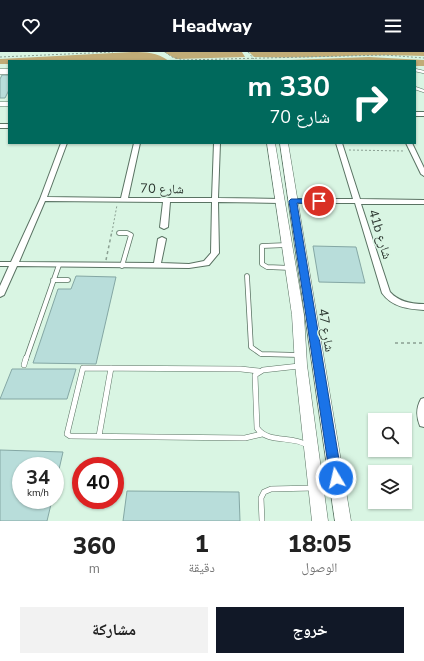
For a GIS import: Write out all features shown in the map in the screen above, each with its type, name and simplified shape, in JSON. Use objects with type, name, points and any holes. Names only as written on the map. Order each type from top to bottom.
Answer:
[{"type":"street","points":[[0,295],[43,199],[64,144]]},
{"type":"street","points":[[121,200],[137,144]]},
{"type":"street","points":[[0,264],[189,266],[206,263],[215,253],[214,201],[217,144]]},
{"type":"street","name":"شارع 47","points":[[271,144],[298,315],[301,360],[320,521]]},
{"type":"street","name":"شارع 47","points":[[284,144],[312,331],[343,521]]},
{"type":"street","points":[[410,144],[424,174]]},
{"type":"street","name":"41b شارع","points":[[340,146],[386,293],[393,300],[403,305],[424,307]]},
{"type":"street","name":"شارع 70","points":[[43,199],[280,201]]},
{"type":"street","points":[[164,227],[167,200]]},
{"type":"street","points":[[293,201],[424,202]]},
{"type":"street","points":[[157,266],[162,239]]},
{"type":"street","points":[[298,315],[304,329],[312,331]]},
{"type":"street","points":[[301,360],[320,378]]},
{"type":"street","points":[[423,419],[421,408],[424,402]]},
{"type":"lane","points":[[119,233],[127,233],[131,235],[122,266]]},
{"type":"lane","points":[[287,245],[262,246],[262,264],[267,267],[290,268]]},
{"type":"lane","points":[[24,365],[59,265]]},
{"type":"lane","points":[[247,276],[251,347],[261,354],[301,360]]},
{"type":"lane","points":[[53,280],[68,280]]},
{"type":"lane","points":[[262,434],[248,438],[69,436],[66,434],[82,369],[84,368],[245,369],[259,371],[301,360]]},
{"type":"lane","points":[[99,436],[111,368]]},
{"type":"lane","points":[[259,371],[254,378],[257,428],[262,434],[270,437],[298,440],[312,449]]},
{"type":"lane","points":[[262,521],[261,498],[264,492],[271,489],[316,488]]},
{"type":"path","points":[[0,57],[113,52]]},
{"type":"path","points":[[164,52],[181,60],[385,55],[424,58]]},
{"type":"path","points":[[248,52],[254,59]]},
{"type":"path","points":[[340,146],[413,151]]},
{"type":"path","points":[[105,265],[121,200]]},
{"type":"path","points":[[395,343],[424,343]]},
{"type":"shaded area","points":[[142,52],[151,53],[167,60],[8,60],[8,64],[0,64],[0,59]]},
{"type":"shaded area","points":[[164,52],[242,52],[245,57],[176,59]]},
{"type":"shaded area","points":[[249,52],[424,52],[424,56],[381,55],[254,57]]},
{"type":"shaded area","points":[[369,57],[424,60],[424,66],[416,66],[416,60],[290,60]]},
{"type":"building","points":[[2,75],[8,75],[8,92],[5,98],[0,98],[0,79]]},
{"type":"building","points":[[313,246],[356,247],[365,283],[319,282]]},
{"type":"building","points":[[76,276],[116,277],[96,364],[33,363],[58,289],[71,289]]},
{"type":"building","points":[[12,369],[76,369],[67,399],[0,399]]},
{"type":"building","points":[[0,450],[63,452],[62,457],[12,457],[12,509],[50,509],[47,521],[0,521]]},
{"type":"building","points":[[127,491],[239,492],[240,521],[123,521]]},
{"type":"route","points":[[319,201],[293,201],[336,478]]}]
